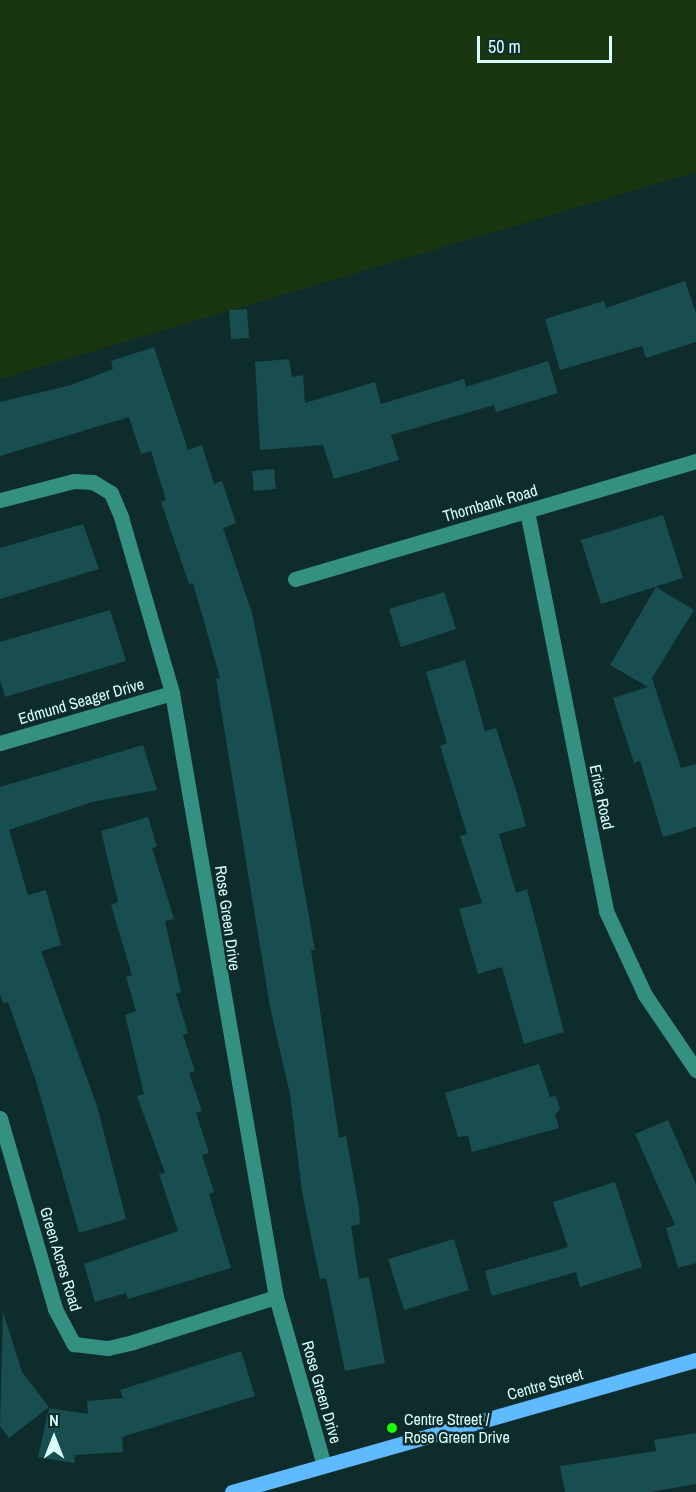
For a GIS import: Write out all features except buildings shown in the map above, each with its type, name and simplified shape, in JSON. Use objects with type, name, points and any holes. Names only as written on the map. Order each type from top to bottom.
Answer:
[{"type":"main road","name":"Centre Street","points":[[232,1492],[696,1360]]},
{"type":"street","name":"Thornbank Road","points":[[295,579],[696,461]]},
{"type":"street","name":"Rose Green Drive","points":[[0,500],[74,481],[93,482],[111,493],[172,693],[276,1297],[324,1465]]},
{"type":"street","name":"Erica Road","points":[[527,511],[606,911],[645,995],[696,1070]]},
{"type":"street","name":"Edmund Seager Drive","points":[[0,743],[172,693]]},
{"type":"street","name":"Green Acres Road","points":[[0,1118],[55,1309],[74,1344],[108,1348],[276,1297]]},
{"type":"green space","points":[[0,0],[696,0],[696,172],[0,379]]},
{"type":"place","name":"Centre Street / Rose Green Drive","points":[[392,1428]]}]
